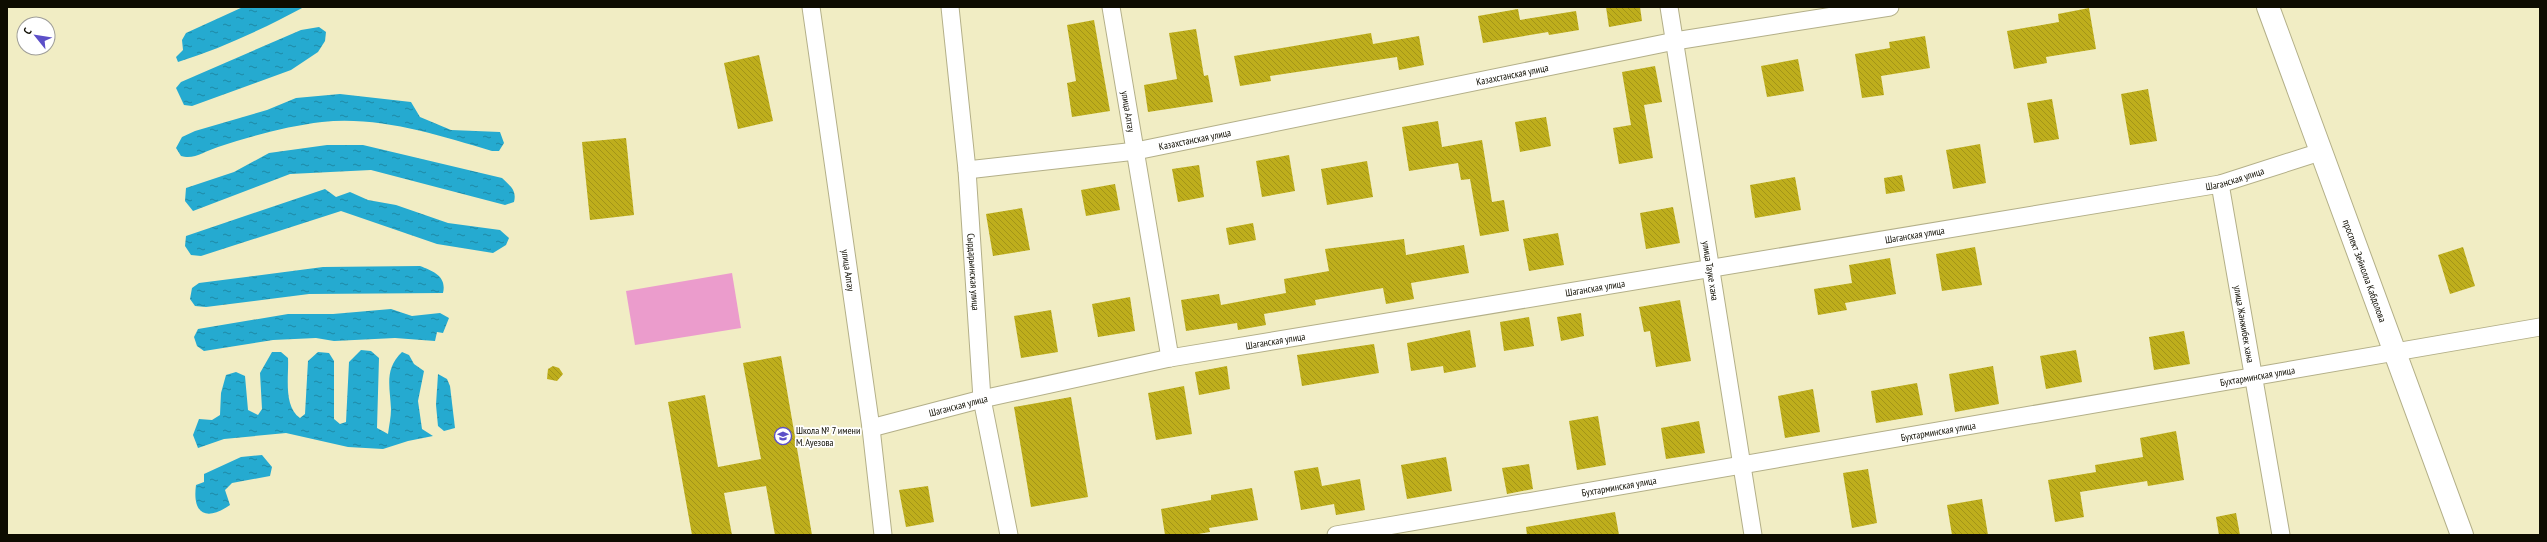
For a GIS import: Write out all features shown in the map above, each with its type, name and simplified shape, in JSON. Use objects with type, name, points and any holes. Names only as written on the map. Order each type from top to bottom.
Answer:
[{"type":"main road","name":"проспект Зейнолла Кабдолова","points":[[2268,7],[2393,353],[2462,535]]},
{"type":"street","name":"улица Алтау","points":[[811,7],[871,428],[883,535]]},
{"type":"street","name":"Сырдарьинская улица","points":[[950,7],[967,170],[982,399],[1009,535]]},
{"type":"street","name":"улица Алтау","points":[[1111,7],[1170,358]]},
{"type":"street","name":"улица Тауке хана","points":[[1669,7],[1753,535]]},
{"type":"street","name":"Казахстанская улица","points":[[967,170],[1136,151],[1675,41],[1890,7]]},
{"type":"street","name":"Шаганская улица","points":[[871,428],[982,399],[1170,358],[2220,184],[2320,152]]},
{"type":"street","name":"улица Жанжибек хана","points":[[2220,184],[2281,535]]},
{"type":"street","name":"Бухтарминская улица","points":[[1336,535],[2540,327]]},
{"type":"shaded area","points":[[732,273],[741,328],[635,345],[626,291]]},
{"type":"water","points":[[243,7],[304,7],[242,38],[178,62],[176,57],[183,50],[182,40],[186,33]]},
{"type":"water","points":[[319,27],[326,32],[325,41],[318,52],[291,70],[192,106],[184,105],[176,88],[181,82],[301,30]]},
{"type":"water","points":[[340,94],[411,102],[420,117],[451,130],[500,132],[504,143],[499,151],[492,151],[408,128],[387,124],[344,121],[322,122],[270,132],[243,139],[190,157],[181,156],[176,148],[182,137],[195,131],[267,110],[296,98]]},
{"type":"water","points":[[327,145],[363,145],[502,178],[514,191],[514,202],[505,205],[371,170],[290,174],[193,211],[185,201],[186,188],[234,172],[269,153]]},
{"type":"water","points":[[325,189],[336,197],[350,192],[368,200],[396,205],[448,223],[500,230],[509,238],[506,245],[493,253],[437,244],[341,211],[201,256],[191,255],[185,246],[186,236]]},
{"type":"water","points":[[420,266],[434,272],[441,278],[444,287],[443,293],[309,294],[206,307],[195,306],[190,299],[192,288],[199,283],[323,267]]},
{"type":"water","points":[[391,309],[412,316],[440,313],[449,318],[443,333],[437,332],[435,341],[395,338],[334,341],[316,338],[273,340],[204,351],[197,346],[194,337],[198,329],[288,314],[333,314]]},
{"type":"water","points":[[361,350],[371,351],[379,358],[377,428],[388,434],[391,412],[389,386],[390,372],[396,358],[402,352],[409,355],[414,364],[424,371],[418,401],[422,429],[433,436],[408,441],[383,449],[348,447],[286,433],[224,439],[198,448],[193,435],[199,419],[212,420],[220,415],[221,393],[226,375],[236,372],[245,376],[248,410],[258,415],[262,409],[260,373],[272,352],[281,352],[288,358],[289,398],[291,406],[300,418],[305,414],[308,361],[318,352],[329,353],[334,361],[334,419],[340,424],[346,422],[349,362]]},
{"type":"water","points":[[438,374],[447,379],[450,386],[455,428],[444,431],[438,426],[436,405]]},
{"type":"water","points":[[262,455],[272,467],[270,476],[232,483],[225,490],[230,505],[222,510],[208,514],[199,509],[196,503],[195,495],[196,485],[204,482],[204,474],[241,457]]},
{"type":"building","points":[[1606,7],[1640,7],[1642,21],[1609,27]]},
{"type":"building","points":[[2089,8],[2096,49],[2046,57],[2047,63],[2014,69],[2007,31],[2059,22],[2058,14]]},
{"type":"building","points":[[1518,9],[1520,20],[1576,11],[1579,30],[1549,35],[1548,32],[1483,43],[1478,16]]},
{"type":"building","points":[[1094,20],[1110,111],[1072,117],[1067,83],[1076,81],[1067,25]]},
{"type":"building","points":[[1196,29],[1204,76],[1208,75],[1213,102],[1148,112],[1144,85],[1177,79],[1169,33]]},
{"type":"building","points":[[1371,33],[1373,44],[1419,36],[1424,65],[1399,70],[1397,57],[1270,76],[1271,81],[1240,86],[1234,56]]},
{"type":"building","points":[[1925,36],[1930,68],[1881,76],[1884,95],[1862,98],[1855,54],[1890,48],[1889,42]]},
{"type":"building","points":[[759,55],[773,121],[738,129],[724,63]]},
{"type":"building","points":[[1798,59],[1804,91],[1767,97],[1761,66]]},
{"type":"building","points":[[1655,66],[1662,102],[1644,105],[1653,158],[1619,164],[1613,128],[1631,125],[1622,72]]},
{"type":"building","points":[[2148,89],[2157,141],[2130,145],[2121,94]]},
{"type":"building","points":[[2052,99],[2059,139],[2034,143],[2027,103]]},
{"type":"building","points":[[1546,117],[1551,146],[1520,152],[1515,122]]},
{"type":"building","points":[[1438,121],[1442,147],[1482,140],[1492,202],[1504,200],[1509,231],[1480,236],[1470,179],[1461,180],[1458,163],[1409,171],[1402,127]]},
{"type":"building","points":[[626,138],[634,215],[590,220],[582,142]]},
{"type":"building","points":[[1980,144],[1986,183],[1953,189],[1946,150]]},
{"type":"building","points":[[1289,155],[1295,191],[1262,197],[1256,161]]},
{"type":"building","points":[[1367,161],[1373,197],[1327,205],[1321,169]]},
{"type":"building","points":[[1199,165],[1204,197],[1178,202],[1172,169]]},
{"type":"building","points":[[1902,175],[1905,191],[1886,194],[1884,178]]},
{"type":"building","points":[[1795,177],[1801,210],[1755,218],[1750,185]]},
{"type":"building","points":[[1115,184],[1120,210],[1086,216],[1081,190]]},
{"type":"building","points":[[1673,207],[1680,243],[1646,249],[1640,213]]},
{"type":"building","points":[[1022,208],[1030,250],[993,256],[986,214]]},
{"type":"building","points":[[1253,223],[1256,240],[1229,245],[1226,228]]},
{"type":"building","points":[[1558,233],[1564,265],[1529,271],[1523,239]]},
{"type":"building","points":[[1404,239],[1406,255],[1464,245],[1469,273],[1411,283],[1414,299],[1386,304],[1383,288],[1315,300],[1316,305],[1264,314],[1266,325],[1238,330],[1237,323],[1186,331],[1181,300],[1219,294],[1221,305],[1286,293],[1284,279],[1329,271],[1325,249]]},
{"type":"building","points":[[1975,247],[1982,285],[1942,291],[1936,254]]},
{"type":"building","points":[[2463,247],[2475,286],[2450,294],[2438,255]]},
{"type":"building","points":[[1890,258],[1896,294],[1845,303],[1847,310],[1818,315],[1814,289],[1852,283],[1849,265]]},
{"type":"building","points":[[1130,297],[1135,331],[1098,337],[1092,304]]},
{"type":"building","points":[[1680,300],[1691,361],[1656,367],[1650,331],[1644,332],[1639,307]]},
{"type":"building","points":[[1051,310],[1058,352],[1021,358],[1014,316]]},
{"type":"building","points":[[1581,313],[1584,336],[1561,341],[1557,317]]},
{"type":"building","points":[[1529,317],[1534,346],[1504,351],[1500,322]]},
{"type":"building","points":[[1470,330],[1476,367],[1444,373],[1443,366],[1411,371],[1407,343]]},
{"type":"building","points":[[2184,331],[2190,364],[2154,370],[2149,337]]},
{"type":"building","points":[[1374,344],[1379,373],[1302,386],[1297,355]]},
{"type":"building","points":[[2076,350],[2082,382],[2046,389],[2040,356]]},
{"type":"building","points":[[781,356],[812,535],[775,535],[766,486],[724,493],[732,535],[692,535],[668,402],[705,395],[718,467],[761,459],[743,363]]},
{"type":"building","points":[[553,366],[559,368],[563,374],[557,381],[547,379],[548,369]]},
{"type":"building","points":[[1227,366],[1230,389],[1199,395],[1195,372]]},
{"type":"building","points":[[1993,366],[1999,404],[1955,412],[1949,374]]},
{"type":"building","points":[[1917,383],[1923,415],[1876,423],[1871,391]]},
{"type":"building","points":[[1184,386],[1192,434],[1156,440],[1148,393]]},
{"type":"building","points":[[1813,389],[1820,432],[1785,438],[1778,396]]},
{"type":"building","points":[[1071,397],[1088,497],[1031,507],[1014,407]]},
{"type":"building","points":[[1598,416],[1606,465],[1577,470],[1569,421]]},
{"type":"building","points":[[1699,421],[1705,453],[1666,459],[1661,428]]},
{"type":"building","points":[[2176,431],[2184,480],[2148,486],[2147,481],[2080,492],[2084,517],[2055,522],[2048,480],[2096,472],[2095,465],[2143,457],[2140,438]]},
{"type":"building","points":[[1446,457],[1452,491],[1407,499],[1401,465]]},
{"type":"building","points":[[1529,464],[1533,489],[1507,494],[1502,468]]},
{"type":"building","points":[[1318,467],[1322,486],[1360,479],[1365,510],[1336,515],[1334,504],[1301,510],[1294,471]]},
{"type":"building","points":[[1868,469],[1877,523],[1852,528],[1843,473]]},
{"type":"building","points":[[928,486],[934,522],[906,527],[899,490]]},
{"type":"building","points":[[1252,488],[1258,520],[1209,528],[1210,532],[1192,535],[1165,535],[1161,509],[1211,500],[1211,495]]},
{"type":"building","points":[[1982,499],[1988,535],[1952,535],[1947,505]]},
{"type":"building","points":[[1615,512],[1619,535],[1527,535],[1526,527]]},
{"type":"building","points":[[2236,513],[2240,535],[2219,535],[2216,517]]},
{"type":"place","name":"Школа № 7 имени М. Ауезова","points":[[783,436]]}]
